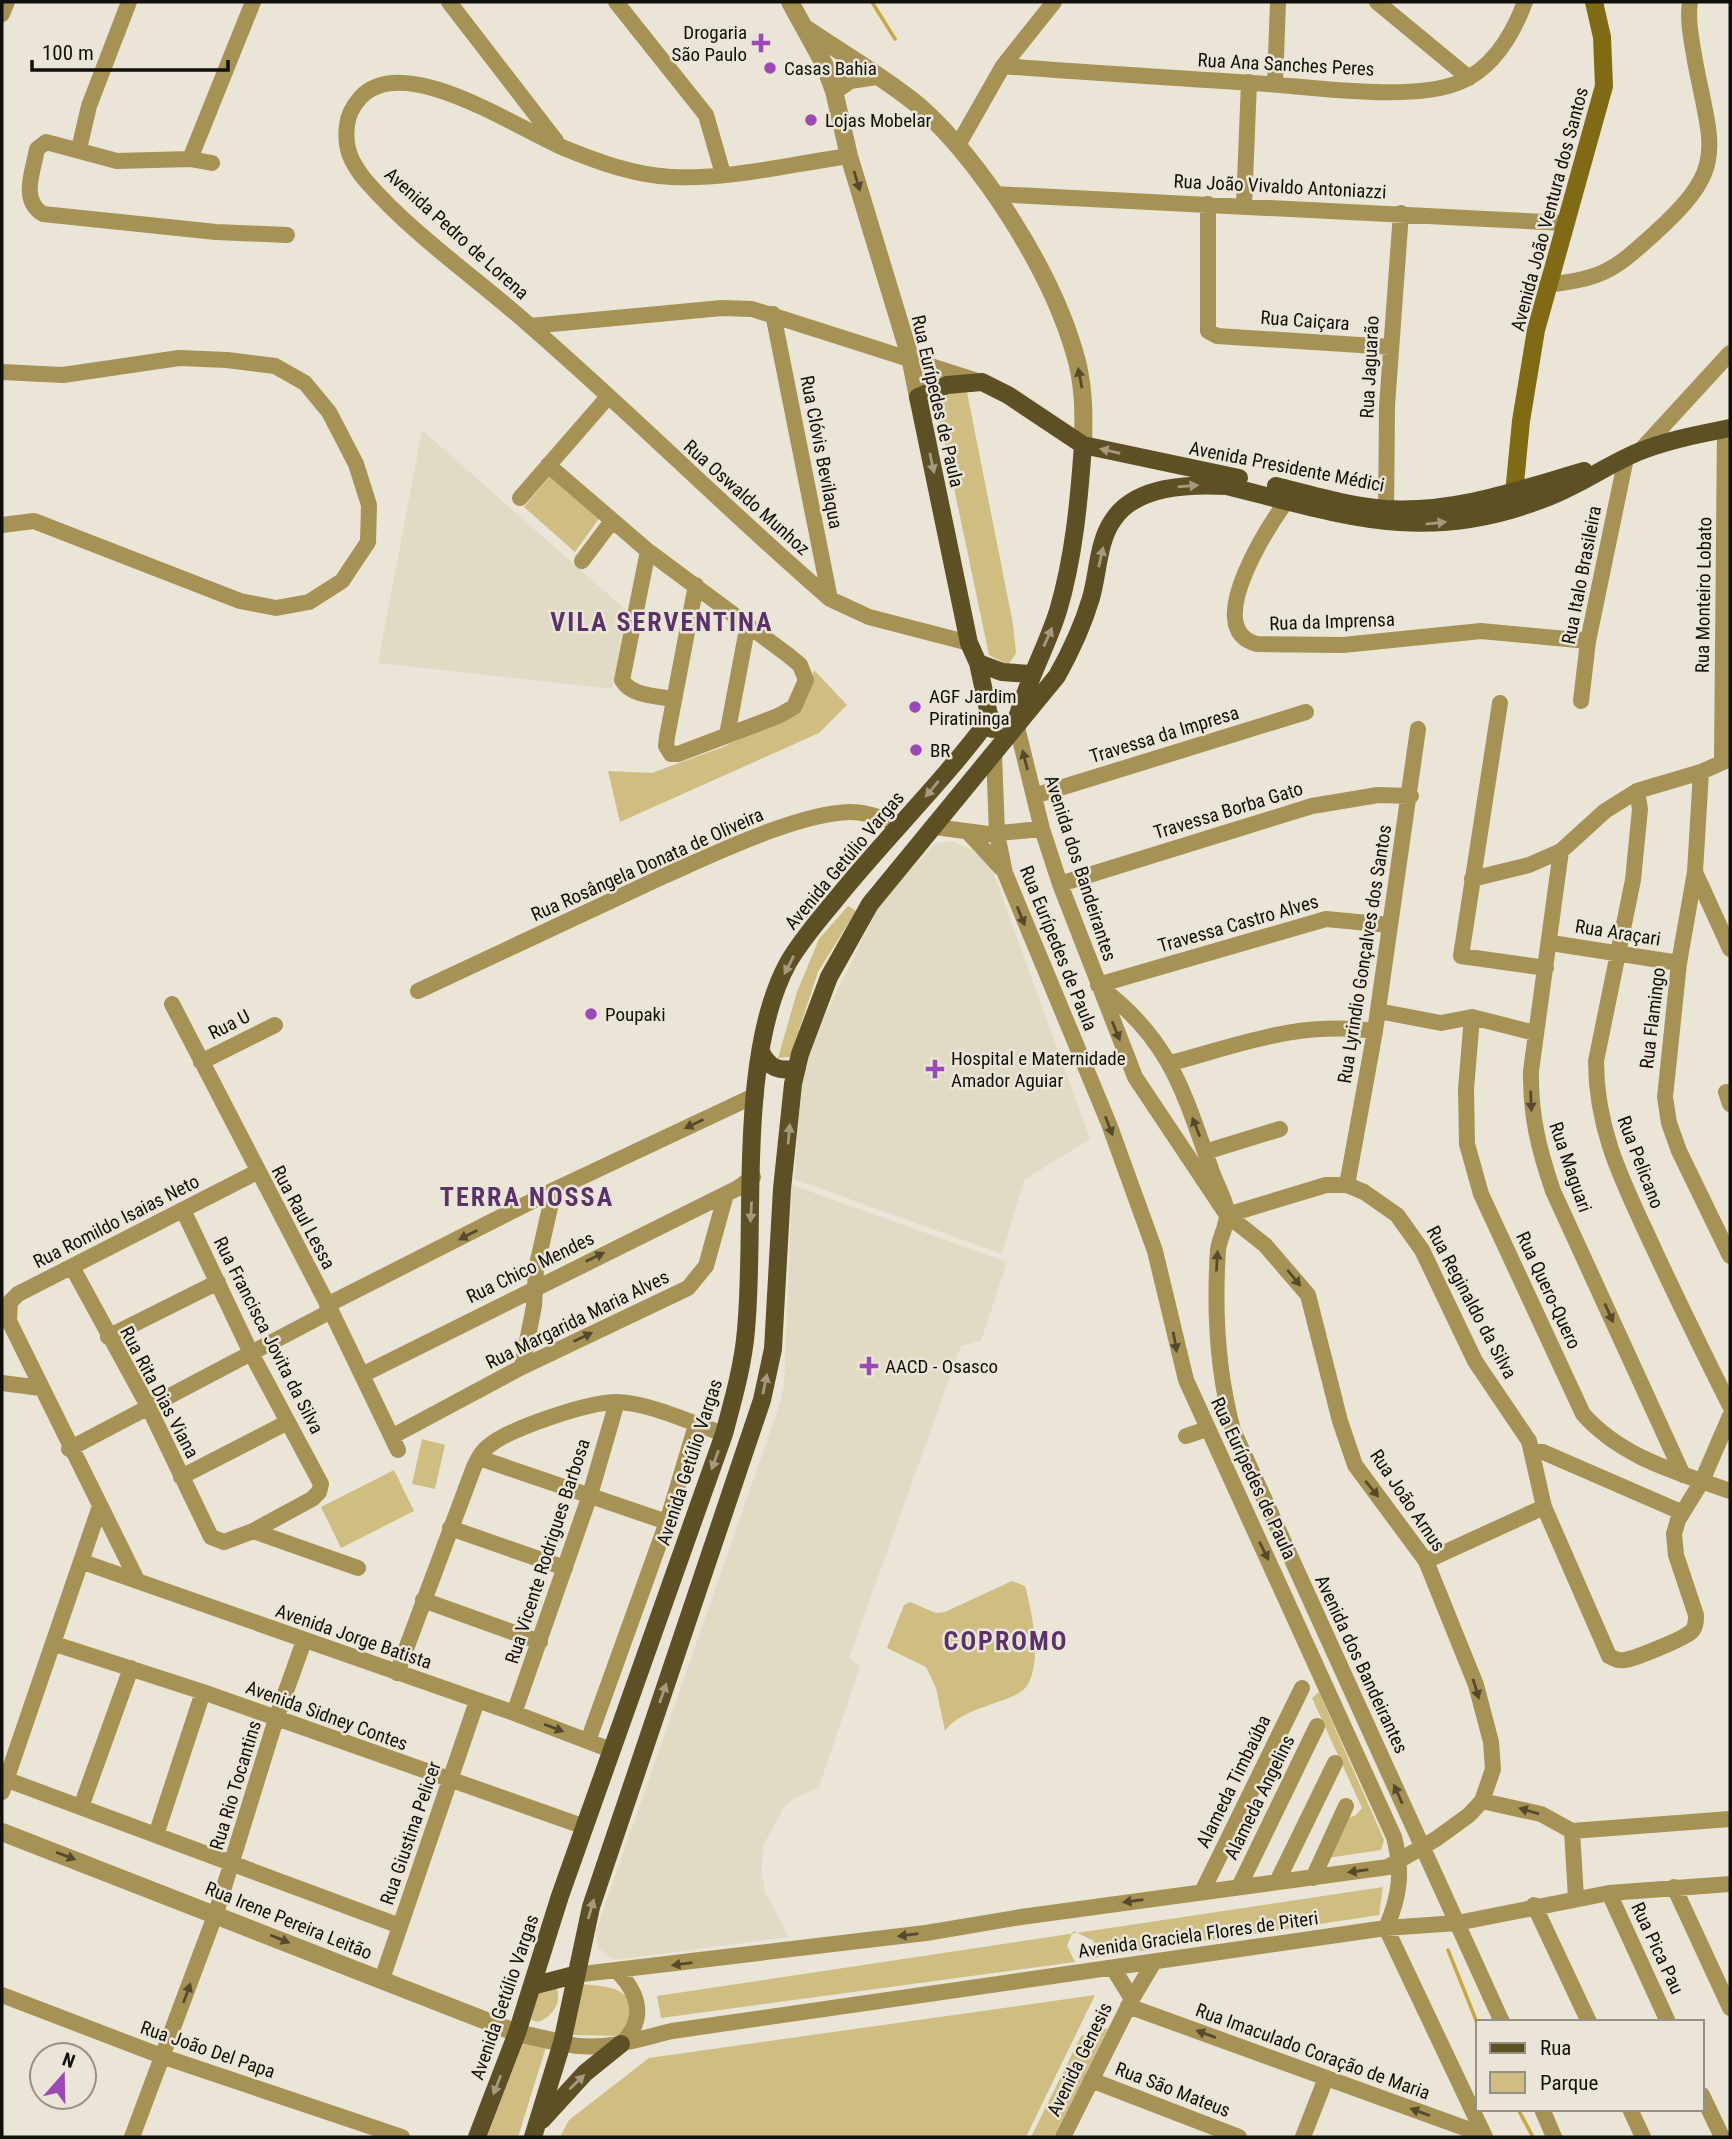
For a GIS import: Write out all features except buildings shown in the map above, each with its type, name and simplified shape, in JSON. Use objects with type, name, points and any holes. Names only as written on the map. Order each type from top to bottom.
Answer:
[{"type":"main road","name":"Avenida João Ventura dos Santos","points":[[1513,502],[1521,421],[1547,285],[1604,86],[1602,37],[1594,2]]},
{"type":"main road","name":"Avenida Pedro de Lorena","points":[[982,382],[1008,395],[1083,445]]},
{"type":"main road","points":[[918,397],[947,385],[982,382]]},
{"type":"main road","name":"Rua Eurípedes de Paula","points":[[918,397],[969,643],[978,663],[991,717],[994,753]]},
{"type":"main road","name":"Avenida Presidente Médici","points":[[1083,445],[1290,496],[1386,516],[1459,505],[1513,502],[1581,472],[1605,468],[1633,454],[1728,429]]},
{"type":"main road","points":[[535,2131],[562,2043],[590,1908],[762,1400],[773,1349],[782,1189],[797,1068],[829,977],[862,915],[1016,723],[1030,674],[1050,635],[1067,580],[1074,543],[1083,445]]},
{"type":"main road","name":"Avenida Presidente Médici","points":[[1016,723],[1039,701],[1073,646],[1091,598],[1104,541],[1112,521],[1124,508],[1159,491],[1203,485],[1290,496]]},
{"type":"main road","points":[[978,663],[1002,672],[1030,674]]},
{"type":"main road","name":"Avenida Getúlio Vargas","points":[[477,2137],[517,2033],[611,1750],[724,1434],[740,1374],[746,1329],[756,1095],[761,1052],[776,995],[794,954],[852,878],[901,825],[991,717]]},
{"type":"main road","points":[[761,1052],[771,1066],[788,1070],[797,1068]]},
{"type":"main road","points":[[532,1986],[574,1975]]},
{"type":"main road","points":[[535,2131],[585,2073],[621,2044]]},
{"type":"street","points":[[2,14],[7,2]]},
{"type":"street","points":[[79,149],[89,106],[129,2]]},
{"type":"street","points":[[190,159],[253,2]]},
{"type":"street","points":[[449,2],[559,146]]},
{"type":"street","points":[[616,2],[706,115],[723,174]]},
{"type":"street","name":"Rua Eurípedes de Paula","points":[[790,2],[834,91],[849,156],[910,357],[918,397]]},
{"type":"street","points":[[958,145],[1003,66],[1054,2]]},
{"type":"street","points":[[1275,84],[1278,2]]},
{"type":"street","points":[[1377,2],[1469,78]]},
{"type":"street","name":"Rua Ana Sanches Peres","points":[[1003,66],[1419,91],[1443,88],[1469,78],[1501,49],[1525,2]]},
{"type":"street","points":[[1547,285],[1589,280],[1606,274],[1684,206],[1704,177],[1710,150],[1691,38],[1690,2]]},
{"type":"street","points":[[805,28],[904,94],[958,145],[994,194],[1042,277],[1075,351],[1085,401],[1083,445]]},
{"type":"street","points":[[834,91],[850,80],[876,76]]},
{"type":"street","name":"Avenida Pedro de Lorena","points":[[849,156],[723,174],[672,177],[640,173],[599,162],[559,146],[466,101],[411,82],[378,85],[363,95],[347,119],[347,154],[365,179],[402,217],[530,326],[722,308],[752,309],[982,382]]},
{"type":"street","points":[[1244,206],[1249,82]]},
{"type":"street","points":[[212,163],[190,159],[117,161],[46,142],[40,144],[28,198],[33,208],[43,214],[216,232],[287,235]]},
{"type":"street","name":"Rua João Vivaldo Antoniazzi","points":[[994,194],[1564,223]]},
{"type":"street","name":"Rua Caiçara","points":[[1208,204],[1206,327],[1217,336],[1391,347]]},
{"type":"street","name":"Rua Jaguarão","points":[[1386,516],[1391,347],[1401,213]]},
{"type":"street","name":"Rua Clóvis Bevilaqua","points":[[773,314],[830,598]]},
{"type":"street","name":"Rua Oswaldo Munhoz","points":[[530,326],[830,598],[869,617],[969,643]]},
{"type":"street","points":[[1633,454],[1730,353]]},
{"type":"street","points":[[2,372],[62,375],[179,358],[227,359],[275,366],[305,383],[329,412],[356,464],[369,505],[368,542],[342,581],[309,602],[276,608],[240,601],[34,522],[2,524]]},
{"type":"street","points":[[520,498],[607,398]]},
{"type":"street","name":"Rua Monteiro Lobato","points":[[1726,760],[1728,429]]},
{"type":"street","name":"Rua Italo Brasileira","points":[[1581,701],[1588,641],[1633,454]]},
{"type":"street","points":[[548,465],[648,551],[696,585],[800,665],[807,680],[794,707],[678,754],[671,754],[666,746],[696,585]]},
{"type":"street","name":"Rua da Imprensa","points":[[1290,496],[1251,555],[1243,580],[1235,619],[1237,633],[1245,641],[1257,644],[1343,645],[1481,631],[1588,641]]},
{"type":"street","points":[[582,561],[612,521]]},
{"type":"street","points":[[648,551],[622,680],[626,687],[636,692],[673,699]]},
{"type":"street","points":[[727,735],[748,624]]},
{"type":"street","points":[[1500,703],[1461,956],[1546,968]]},
{"type":"street","name":"Travessa da Impresa","points":[[1034,796],[1306,712]]},
{"type":"street","name":"Avenida dos Bandeirantes","points":[[1016,723],[1042,829],[1060,884],[1135,1077],[1227,1215]]},
{"type":"street","name":"Rua Lyrindio Gonçalves dos Santos","points":[[1347,1185],[1375,1031],[1411,796],[1418,729]]},
{"type":"street","name":"Rua Eurípedes de Paula","points":[[994,753],[997,834],[1004,873],[1109,1124],[1155,1251],[1178,1356],[1207,1429],[1379,1800],[1401,1861],[1398,1894],[1386,1928]]},
{"type":"street","points":[[1472,880],[1529,864],[1561,851],[1605,811],[1637,791],[1701,772],[1726,760]]},
{"type":"street","name":"Rua Flamingo","points":[[1701,772],[1695,872],[1679,963],[1678,997],[1665,1079],[1669,1123],[1679,1151],[1730,1256]]},
{"type":"street","name":"Rua Pelicano","points":[[1637,791],[1640,809],[1633,880],[1596,1061],[1596,1091],[1602,1128],[1657,1255],[1730,1406]]},
{"type":"street","name":"Travessa Borba Gato","points":[[1060,884],[1312,806],[1378,795],[1411,796]]},
{"type":"street","name":"Rua Rosângela Donata de Oliveira","points":[[418,991],[603,902],[712,854],[782,828],[849,812],[871,814],[901,825]]},
{"type":"street","points":[[935,827],[997,834],[1042,829]]},
{"type":"street","points":[[967,831],[1004,873]]},
{"type":"street","name":"Rua Maguari","points":[[1561,851],[1551,943],[1535,1033],[1530,1107],[1537,1144],[1553,1191],[1683,1475]]},
{"type":"street","points":[[1695,872],[1730,949]]},
{"type":"street","name":"Travessa Castro Alves","points":[[1098,985],[1326,919],[1390,925]]},
{"type":"street","name":"Rua Araçari","points":[[1551,943],[1679,963]]},
{"type":"street","name":"Avenida dos Bandeirantes","points":[[1098,985],[1127,1007],[1147,1029],[1171,1063],[1227,1215],[1218,1245],[1216,1300],[1221,1378],[1233,1430],[1501,2020]]},
{"type":"street","name":"Rua Raul Lessa","points":[[172,1004],[396,1443]]},
{"type":"street","points":[[1378,1011],[1441,1023],[1472,1017],[1535,1033]]},
{"type":"street","name":"Rua Quero-Quero","points":[[1472,1017],[1466,1089],[1467,1144],[1481,1194],[1583,1414],[1601,1434],[1629,1452],[1730,1491]]},
{"type":"street","name":"Rua U","points":[[201,1062],[275,1025]]},
{"type":"street","points":[[1171,1063],[1295,1029],[1326,1026],[1375,1031]]},
{"type":"street","points":[[69,1449],[251,1353],[329,1308],[554,1191],[756,1095]]},
{"type":"street","points":[[1205,1152],[1280,1129]]},
{"type":"street","name":"Rua Romildo Isaias Neto","points":[[137,1580],[69,1449],[9,1321],[9,1302],[18,1294],[257,1172]]},
{"type":"street","name":"Rua Chico Mendes","points":[[362,1375],[534,1287],[726,1194],[752,1177]]},
{"type":"street","points":[[1227,1215],[1326,1185],[1347,1185]]},
{"type":"street","name":"Rua Reginaldo da Silva","points":[[1347,1185],[1380,1202],[1410,1230],[1441,1285],[1475,1361],[1517,1422],[1533,1452],[1544,1507],[1609,1656],[1617,1660],[1628,1660],[1692,1631],[1696,1623],[1687,1583],[1676,1555],[1674,1534],[1681,1512]]},
{"type":"street","points":[[522,1367],[534,1306],[534,1287],[554,1191]]},
{"type":"street","name":"Rua Margarida Maria Alves","points":[[396,1443],[522,1367],[688,1287],[706,1266],[726,1194]]},
{"type":"street","name":"Rua Francisca Jovita da Silva","points":[[183,1210],[251,1353],[318,1478],[319,1492],[312,1499],[253,1531]]},
{"type":"street","name":"Rua João Arnus","points":[[1227,1215],[1265,1245],[1308,1295],[1340,1421],[1355,1465],[1426,1562],[1476,1685],[1491,1742],[1493,1769],[1482,1801],[1469,1815],[1422,1849]]},
{"type":"street","name":"Rua Rita Dias Viana","points":[[72,1267],[148,1406],[211,1537],[225,1542],[253,1531]]},
{"type":"street","points":[[108,1337],[218,1282]]},
{"type":"street","points":[[2,1381],[32,1370]]},
{"type":"street","points":[[2,1381],[41,1388]]},
{"type":"street","points":[[397,1673],[450,1528],[486,1447],[504,1435],[593,1404],[617,1402],[724,1434]]},
{"type":"street","name":"Rua Vicente Rodrigues Barbosa","points":[[514,1713],[590,1495],[617,1402]]},
{"type":"street","points":[[1533,1452],[1543,1452],[1681,1512],[1702,1481],[1730,1416]]},
{"type":"street","points":[[181,1477],[288,1422]]},
{"type":"street","name":"Avenida Getúlio Vargas","points":[[588,1741],[667,1521],[696,1424]]},
{"type":"street","points":[[1186,1436],[1207,1429]]},
{"type":"street","points":[[479,1458],[667,1521]]},
{"type":"street","points":[[100,1506],[55,1644],[3,1786],[81,1807],[400,1926]]},
{"type":"street","points":[[1426,1562],[1544,1507]]},
{"type":"street","points":[[450,1528],[565,1568]]},
{"type":"street","points":[[253,1531],[358,1568]]},
{"type":"street","name":"Avenida Jorge Batista","points":[[83,1562],[514,1713],[611,1750]]},
{"type":"street","points":[[423,1600],[540,1642]]},
{"type":"street","name":"Rua Rio Tocantins","points":[[132,2137],[164,2057],[233,1864],[276,1719],[304,1641]]},
{"type":"street","name":"Avenida Sidney Contes","points":[[55,1644],[203,1692],[450,1782],[585,1827]]},
{"type":"street","points":[[81,1807],[131,1668]]},
{"type":"street","name":"Alameda Timbaúba","points":[[1202,1892],[1302,1688]]},
{"type":"street","points":[[156,1835],[203,1692]]},
{"type":"street","name":"Rua Giustina Pelicer","points":[[382,1979],[477,1701]]},
{"type":"street","name":"Alameda Angelins","points":[[1239,1887],[1317,1726]]},
{"type":"street","points":[[1277,1882],[1335,1763]]},
{"type":"street","points":[[1482,1801],[1541,1814],[1572,1831],[1730,1819]]},
{"type":"street","points":[[1313,1878],[1346,1806]]},
{"type":"street","points":[[1572,1831],[1576,1898]]},
{"type":"street","name":"Rua Irene Pereira Leitão","points":[[2,1832],[216,1913],[517,2033],[562,2043]]},
{"type":"street","name":"Avenida Graciela Flores de Piteri","points":[[574,1975],[618,1972],[926,1933],[1388,1867],[1422,1849]]},
{"type":"street","name":"Avenida Graciela Flores de Piteri","points":[[562,2043],[598,2048],[672,2031],[1386,1928],[1457,1923],[1534,1905],[1609,1893],[1730,1884]]},
{"type":"street","points":[[1674,1887],[1730,2008]]},
{"type":"street","name":"Rua Pica Pau","points":[[1609,1893],[1667,2020]]},
{"type":"street","points":[[1534,1905],[1588,2020]]},
{"type":"street","points":[[1386,1928],[1485,2136]]},
{"type":"street","name":"Avenida Genesis","points":[[1063,2137],[1130,2003],[1154,1962]]},
{"type":"street","name":"Avenida Genesis","points":[[1113,1968],[1130,2003]]},
{"type":"street","points":[[618,1972],[635,1993],[638,2019],[630,2035],[621,2044]]},
{"type":"street","name":"Rua João Del Papa","points":[[2,1995],[164,2057],[401,2137]]},
{"type":"street","name":"Rua Imaculado Coração de Maria","points":[[1130,2003],[1485,2136]]},
{"type":"street","name":"Avenida Graciela Flores de Piteri","points":[[638,2019],[656,2029],[672,2031]]},
{"type":"street","points":[[1303,2137],[1326,2078]]},
{"type":"street","name":"Rua São Mateus","points":[[1091,2080],[1239,2137]]},
{"type":"street","points":[[1704,2099],[1722,2137]]},
{"type":"street","points":[[1543,2111],[1554,2137]]},
{"type":"street","points":[[1631,2111],[1643,2137]]},
{"type":"shaded area","points":[[422,430],[627,611],[612,689],[378,663]]},
{"type":"shaded area","name":"Hospital e Maternidade Amador Aguiar","points":[[952,841],[972,850],[992,869],[1090,1139],[1024,1180],[1002,1254],[794,1179],[800,1095],[811,1044],[882,900],[935,844]]},
{"type":"shaded area","points":[[792,1185],[1007,1262],[981,1341],[961,1346],[849,1658],[860,1666],[819,1787],[793,1799],[784,1807],[764,1844],[761,1872],[766,1894],[789,1937],[614,1960],[598,1948],[596,1931],[780,1403],[784,1385]]},
{"type":"green space","points":[[966,387],[1013,624],[1016,653],[1008,665],[989,655],[935,397]]},
{"type":"green space","points":[[551,475],[600,517],[575,552],[524,507]]},
{"type":"green space","points":[[814,670],[847,705],[819,733],[620,822],[608,771],[652,773],[723,747],[802,708]]},
{"type":"green space","points":[[848,906],[856,911],[818,972],[790,1057],[778,1058],[797,992],[819,939]]},
{"type":"green space","points":[[422,1439],[445,1445],[435,1489],[412,1484]]},
{"type":"green space","points":[[394,1470],[414,1511],[341,1548],[321,1507]]},
{"type":"green space","points":[[1012,1581],[1025,1586],[1030,1609],[1035,1637],[1031,1677],[1026,1687],[1018,1693],[964,1715],[945,1731],[936,1688],[926,1667],[887,1648],[904,1605],[910,1602],[936,1613],[945,1612]]},
{"type":"green space","points":[[1319,1692],[1384,1840],[1381,1850],[1327,1858],[1345,1819],[1356,1815],[1362,1808],[1312,1698]]},
{"type":"green space","points":[[1383,1887],[1379,1915],[1088,1959],[1094,1941],[1077,1933]]},
{"type":"green space","points":[[1072,1934],[1067,1946],[1075,1962],[661,2018],[657,1996]]},
{"type":"green space","points":[[582,1984],[611,1988],[628,1998],[633,2005],[626,2036],[573,2035]]},
{"type":"green space","points":[[556,1987],[558,1998],[552,2013],[538,2022],[531,2020],[538,1993]]},
{"type":"green space","points":[[1095,1995],[1026,2137],[560,2137],[569,2120],[649,2058]]},
{"type":"green space","points":[[1108,2028],[1054,2137],[1031,2137],[1081,2036]]},
{"type":"green space","points":[[523,2043],[546,2047],[518,2137],[487,2137]]},
{"type":"waterway","points":[[872,2],[895,39]]},
{"type":"waterway","points":[[1448,1950],[1476,2020]]},
{"type":"waterway","points":[[1519,2111],[1533,2137]]},
{"type":"place","name":"Drogaria São Paulo","points":[[761,43]]},
{"type":"place","name":"Casas Bahia","points":[[770,68]]},
{"type":"place","name":"Lojas Mobelar","points":[[811,120]]},
{"type":"place","name":"AGF Jardim Piratininga","points":[[915,707]]},
{"type":"place","name":"BR","points":[[916,750]]},
{"type":"place","name":"Poupaki","points":[[591,1014]]},
{"type":"place","name":"Hospital e Maternidade Amador Aguiar","points":[[935,1069]]},
{"type":"place","name":"AACD - Osasco","points":[[869,1366]]},
{"type":"district","name":"VILA SERVENTINA","points":[[662,622]]},
{"type":"district","name":"TERRA NOSSA","points":[[527,1197]]},
{"type":"district","name":"COPROMO","points":[[1006,1641]]}]
